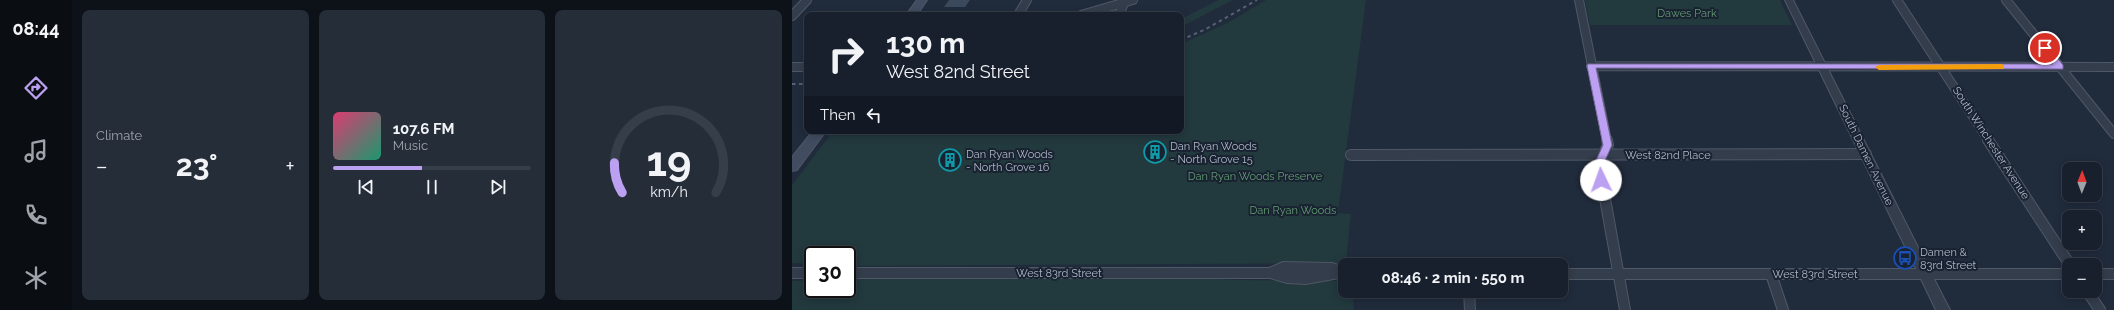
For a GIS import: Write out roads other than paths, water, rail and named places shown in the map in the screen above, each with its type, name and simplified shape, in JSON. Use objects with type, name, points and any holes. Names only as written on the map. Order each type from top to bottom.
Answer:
[{"type":"main road","points":[[913,12],[922,0]]},
{"type":"main road","points":[[792,166],[818,134]]},
{"type":"street","points":[[792,16],[807,0]]},
{"type":"street","points":[[1020,12],[1027,0]]},
{"type":"street","points":[[1092,12],[1133,0]]},
{"type":"street","points":[[1579,0],[1608,145],[1602,155],[1599,165],[1624,310]]},
{"type":"street","name":"South Damen Avenue","points":[[1789,0],[1943,310]]},
{"type":"street","name":"South Winchester Avenue","points":[[1898,0],[2065,258]]},
{"type":"street","points":[[2006,0],[2114,134]]},
{"type":"street","points":[[1120,12],[1124,3]]},
{"type":"street","points":[[1591,66],[2114,67]]},
{"type":"street","points":[[792,68],[804,68]]},
{"type":"street","name":"West 82nd Place","points":[[1351,155],[1866,154]]},
{"type":"street","points":[[792,273],[804,273]]},
{"type":"street","name":"West 83rd Street","points":[[856,273],[1270,273],[1281,278],[1329,278],[1338,274]]},
{"type":"street","name":"West 83rd Street","points":[[1568,274],[2062,274]]},
{"type":"street","points":[[1771,274],[1783,310]]},
{"type":"street","points":[[2102,274],[2114,274]]},
{"type":"street","points":[[1469,298],[1470,310]]},
{"type":"street","points":[[2092,298],[2100,310]]},
{"type":"railway","points":[[1184,39],[1206,29],[1257,0]]},
{"type":"railway","points":[[792,84],[804,84]]},
{"type":"place","name":"Dan Ryan Woods - North Grove 15","points":[[1155,152]]},
{"type":"place","name":"Dan Ryan Woods - North Grove 16","points":[[950,160]]},
{"type":"place","name":"Damen & 83rd Street","points":[[1905,258]]},
{"type":"park label","name":"Dawes Park","points":[[1687,13]]},
{"type":"park label","name":"Dan Ryan Woods Preserve","points":[[1255,176]]},
{"type":"park label","name":"Dan Ryan Woods","points":[[1293,210]]}]
